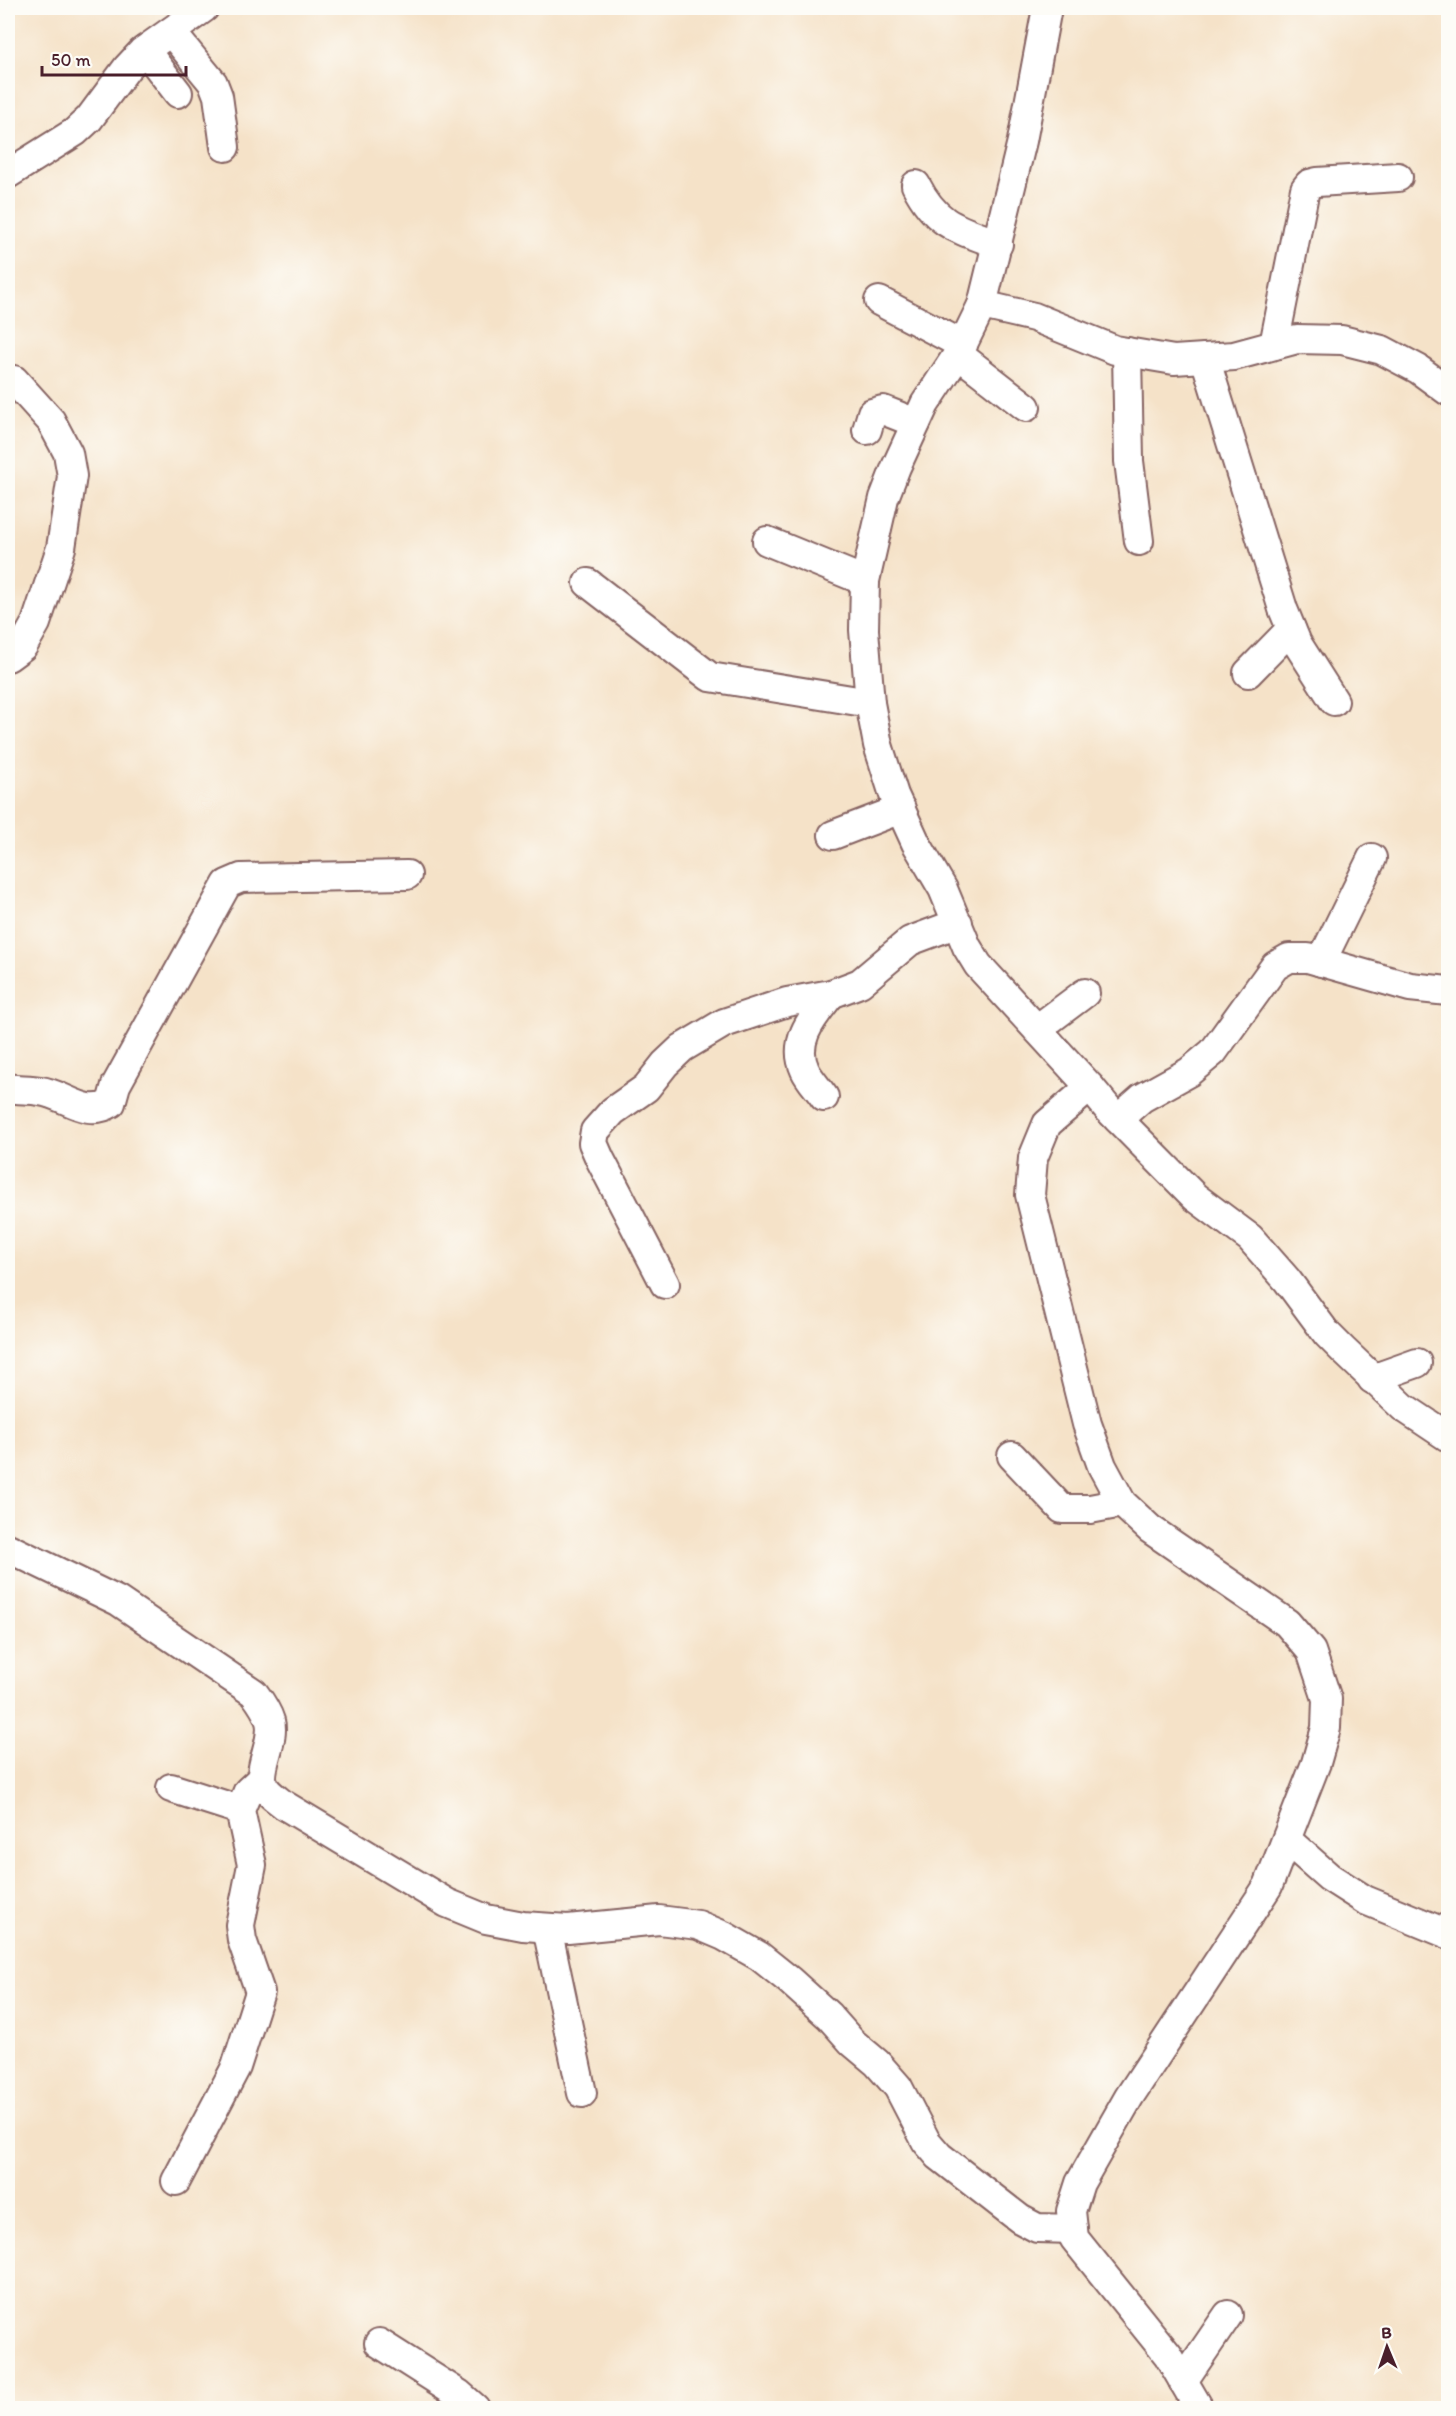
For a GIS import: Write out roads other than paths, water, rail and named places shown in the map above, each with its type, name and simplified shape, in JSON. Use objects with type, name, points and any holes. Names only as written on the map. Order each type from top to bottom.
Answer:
[{"type":"street","points":[[8,174],[75,132],[89,119],[127,68],[146,50],[204,8]]},
{"type":"street","points":[[1047,8],[1022,141],[982,305],[960,349],[925,404],[884,498],[865,581],[864,630],[870,703],[878,745],[916,843],[943,889],[967,948],[978,965],[1118,1119],[1195,1197],[1250,1238],[1287,1280],[1327,1334],[1372,1379],[1403,1407],[1447,1433]]},
{"type":"street","points":[[171,32],[216,89],[225,147]]},
{"type":"street","points":[[146,50],[178,93]]},
{"type":"street","points":[[1274,345],[1305,189],[1309,184],[1317,182],[1398,177]]},
{"type":"street","points":[[916,185],[926,204],[938,218],[958,229],[998,244]]},
{"type":"street","points":[[879,301],[960,349],[1026,407]]},
{"type":"street","points":[[982,305],[1034,317],[1115,350],[1174,360],[1234,356],[1297,339],[1341,340],[1382,350],[1418,369],[1449,391]]},
{"type":"street","points":[[1126,352],[1130,461],[1138,541]]},
{"type":"street","points":[[1205,357],[1282,609],[1297,643],[1334,701]]},
{"type":"street","points":[[8,657],[22,646],[36,623],[61,548],[72,476],[68,453],[51,421],[14,380]]},
{"type":"street","points":[[867,430],[872,412],[877,410],[883,410],[916,423]]},
{"type":"street","points":[[767,542],[865,581]]},
{"type":"street","points":[[588,583],[710,677],[870,703]]},
{"type":"street","points":[[1248,673],[1291,629]]},
{"type":"street","points":[[833,836],[901,809]]},
{"type":"street","points":[[1321,962],[1372,858]]},
{"type":"street","points":[[8,1088],[41,1091],[56,1095],[75,1105],[96,1110],[111,1103],[116,1085],[226,884],[241,878],[407,875]]},
{"type":"street","points":[[665,1284],[600,1159],[593,1143],[595,1131],[613,1111],[646,1088],[665,1064],[690,1043],[734,1020],[787,1002],[831,994],[860,983],[910,941],[958,923]]},
{"type":"street","points":[[1118,1119],[1142,1098],[1189,1072],[1213,1052],[1275,966],[1289,958],[1308,958],[1410,987],[1449,992]]},
{"type":"street","points":[[1037,1029],[1085,993]]},
{"type":"street","points":[[824,1097],[804,1068],[801,1044],[806,1027],[831,994]]},
{"type":"street","points":[[1090,1087],[1047,1124],[1033,1158],[1030,1195],[1087,1424],[1102,1466],[1122,1503],[1150,1529],[1287,1623],[1311,1651],[1327,1699],[1326,1728],[1316,1763],[1268,1886],[1129,2097],[1080,2183],[1071,2211],[1074,2238],[1168,2355],[1199,2409]]},
{"type":"street","points":[[1372,1379],[1417,1363]]},
{"type":"street","points":[[1012,1456],[1062,1509],[1090,1509],[1122,1503]]},
{"type":"street","points":[[8,1548],[118,1600],[254,1693],[270,1722],[271,1741],[261,1779],[248,1791],[240,1810],[252,1865],[240,1925],[242,1940],[260,1992],[236,2067],[176,2181]]},
{"type":"street","points":[[261,1779],[266,1789],[284,1805],[447,1903],[486,1919],[523,1926],[568,1929],[659,1920],[698,1925],[724,1936],[759,1956],[789,1980],[876,2063],[898,2087],[926,2141],[939,2156],[1020,2219],[1037,2228],[1073,2229]]},
{"type":"street","points":[[171,1788],[240,1810]]},
{"type":"street","points":[[1287,1840],[1329,1877],[1365,1900],[1449,1934]]},
{"type":"street","points":[[547,1928],[582,2093]]},
{"type":"street","points":[[1183,2381],[1228,2315]]},
{"type":"street","points":[[379,2343],[459,2394],[475,2409]]}]
